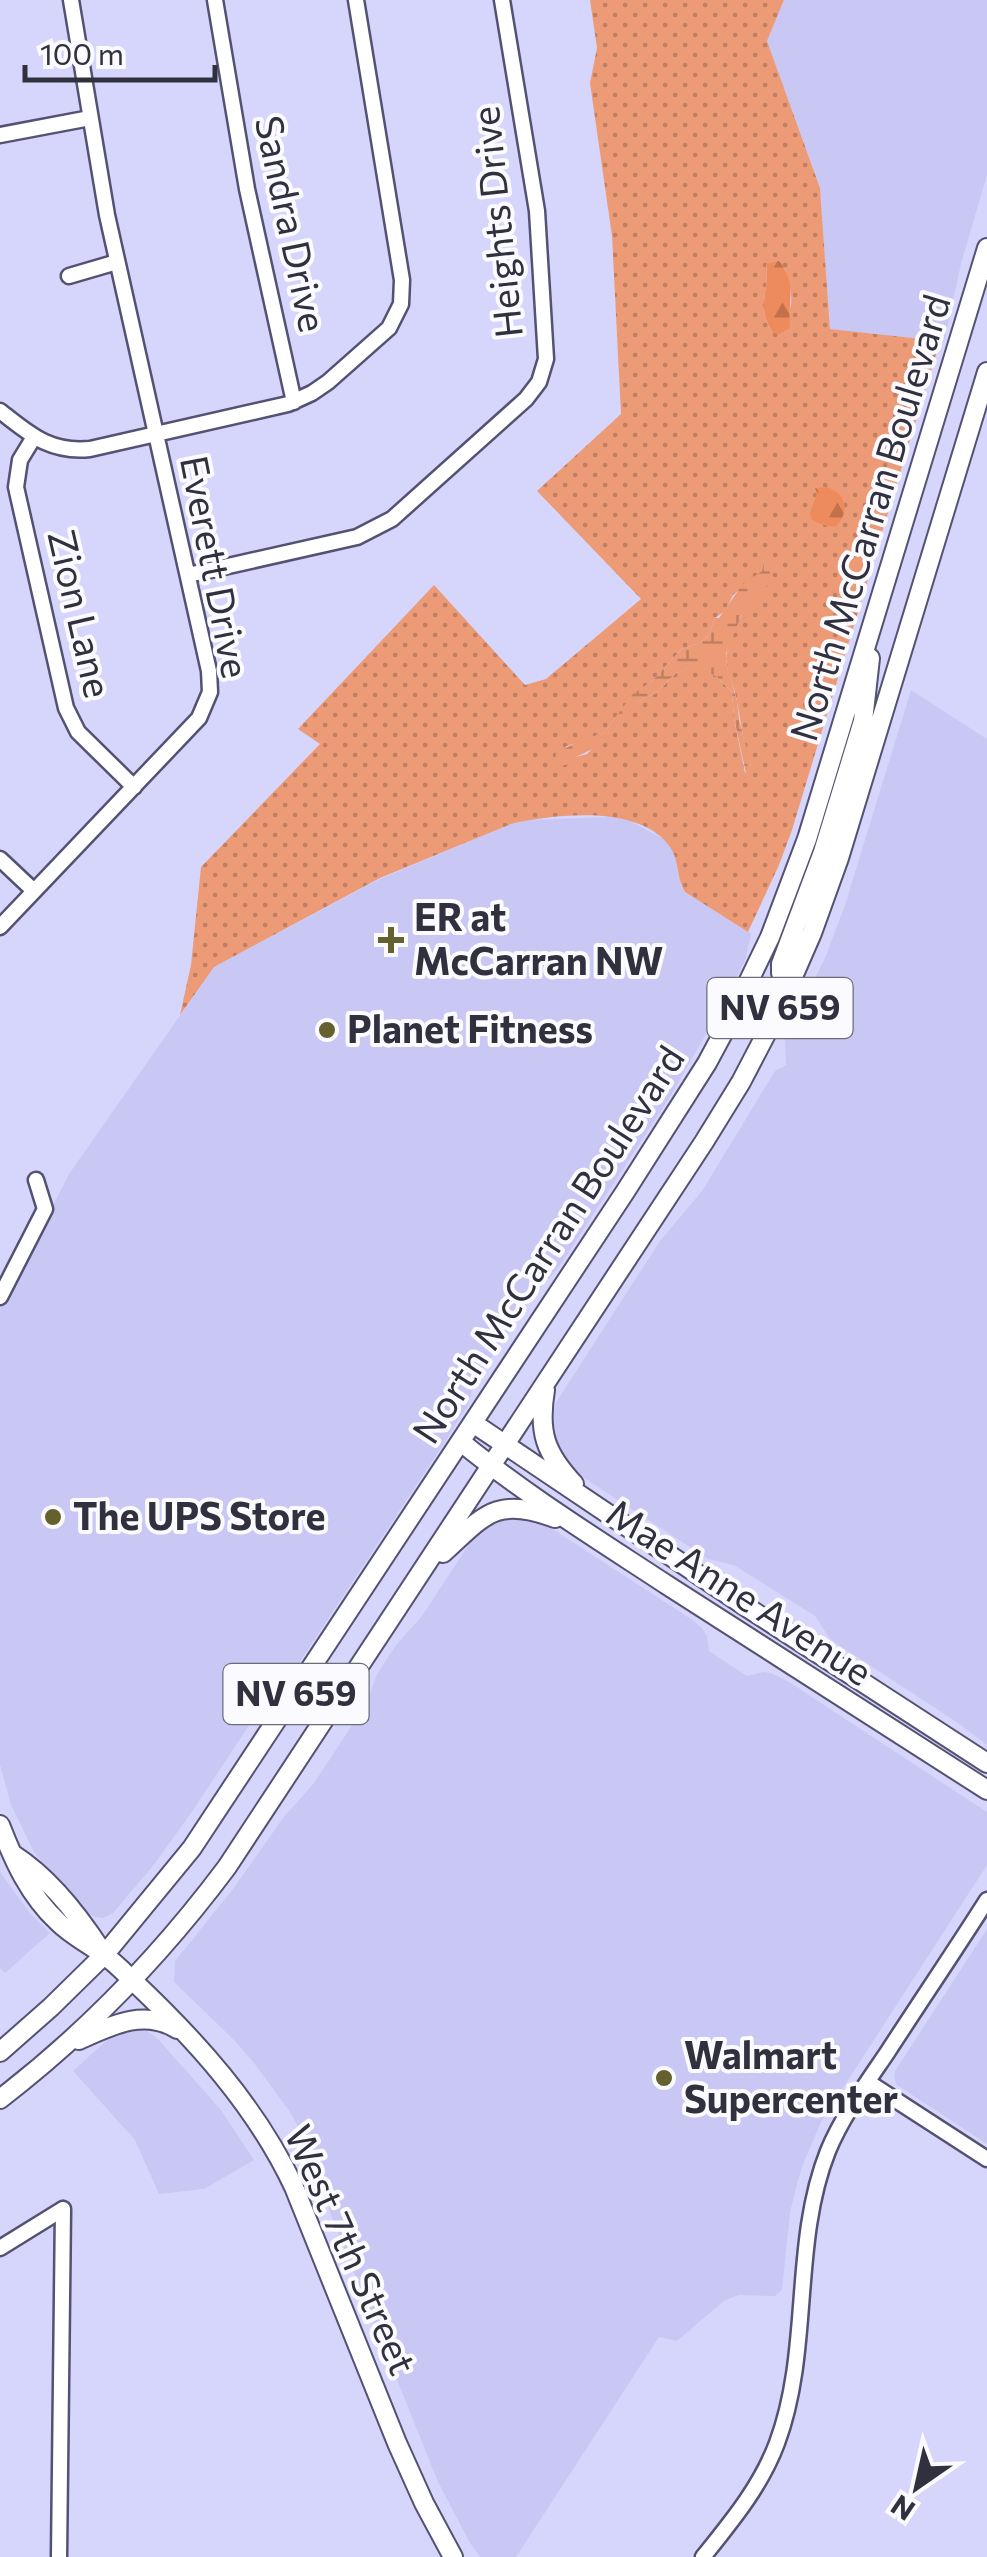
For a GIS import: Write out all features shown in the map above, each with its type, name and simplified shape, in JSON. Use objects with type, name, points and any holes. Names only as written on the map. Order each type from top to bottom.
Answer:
[{"type":"main road","name":"North McCarran Boulevard","points":[[0,2052],[104,1954],[149,1904],[201,1836],[679,1107],[746,991],[807,839],[871,628],[979,303],[987,248]]},
{"type":"main road","name":"North McCarran Boulevard","points":[[0,2099],[64,2046],[132,1980],[226,1868],[724,1111],[788,990],[839,858],[987,372]]},
{"type":"main road","points":[[788,990],[782,972],[784,954],[823,852],[863,721],[871,628]]},
{"type":"main road","points":[[565,1353],[548,1380],[542,1429],[554,1459],[588,1500]]},
{"type":"main road","name":"Mae Anne Avenue","points":[[472,1422],[987,1763]]},
{"type":"main road","name":"Mae Anne Avenue","points":[[461,1442],[591,1535],[987,1790]]},
{"type":"main road","points":[[422,1572],[481,1519],[501,1509],[534,1510],[591,1535]]},
{"type":"main road","name":"West 7th Street","points":[[0,1825],[25,1882],[50,1914],[78,1939],[104,1954],[191,2039],[252,2114],[282,2162],[424,2503],[453,2557]]},
{"type":"main road","points":[[64,2046],[116,2024],[150,2019],[170,2024],[191,2039]]},
{"type":"street","name":"Everett Drive","points":[[0,927],[199,718],[210,692],[209,671],[117,262],[70,0]]},
{"type":"street","name":"Sandra Drive","points":[[215,0],[247,190],[294,402]]},
{"type":"street","points":[[0,411],[46,444],[75,450],[156,434],[294,402],[328,382],[388,328],[401,304],[402,280],[356,0]]},
{"type":"street","name":"Heights Drive","points":[[188,575],[357,537],[375,529],[392,519],[532,394],[539,382],[546,359],[537,211],[502,0]]},
{"type":"street","points":[[0,135],[90,118]]},
{"type":"street","points":[[69,276],[117,262]]},
{"type":"street","name":"Zion Lane","points":[[34,436],[20,460],[16,487],[66,708],[78,732],[134,786]]},
{"type":"street","points":[[0,860],[34,892]]},
{"type":"street","points":[[0,1297],[45,1209],[36,1180]]},
{"type":"street","points":[[703,2557],[746,2503],[778,2442],[794,2367],[806,2241],[829,2150],[868,2082],[987,1900]]},
{"type":"street","points":[[868,2082],[987,2159]]},
{"type":"street","points":[[0,2248],[63,2209],[60,2557]]},
{"type":"shaded area","points":[[784,0],[987,0],[987,175],[944,342],[830,329],[820,188],[767,41]]},
{"type":"shaded area","points":[[911,690],[987,739],[987,1745],[830,1639],[815,1616],[734,1565],[708,1559],[572,1470],[552,1438],[551,1414],[555,1404],[660,1241],[702,1191],[775,1071],[786,1065],[785,1038],[825,958],[845,905]]},
{"type":"shaded area","points":[[627,819],[665,840],[673,850],[685,892],[751,934],[746,958],[670,1097],[559,1267],[527,1303],[474,1384],[468,1405],[443,1445],[299,1663],[262,1706],[153,1866],[113,1913],[95,1917],[67,1893],[34,1852],[11,1805],[0,1765],[0,1309],[69,1174],[214,967],[380,879],[511,824]]},
{"type":"shaded area","points":[[514,1516],[548,1526],[691,1619],[707,1636],[709,1651],[747,1676],[771,1673],[789,1682],[987,1812],[987,1865],[821,2122],[802,2167],[790,2213],[782,2290],[775,2296],[739,2295],[725,2300],[677,2341],[659,2337],[516,2557],[480,2557],[438,2482],[331,2215],[316,2159],[290,2112],[254,2063],[174,1982],[175,1961],[314,1783],[366,1704],[377,1674],[422,1616],[479,1529]]},
{"type":"shaded area","points":[[0,1872],[50,1933],[5,1973],[0,1968]]},
{"type":"shaded area","points":[[987,1929],[987,2144],[897,2085],[894,2078]]},
{"type":"shaded area","points":[[134,2028],[145,2029],[158,2039],[221,2110],[254,2160],[204,2189],[159,2194],[135,2140],[73,2071],[108,2039]]},
{"type":"green space","points":[[590,0],[784,0],[767,41],[820,188],[830,329],[940,341],[779,865],[748,932],[685,892],[670,847],[639,824],[618,818],[573,816],[511,824],[380,878],[214,967],[180,1015],[191,965],[201,867],[320,744],[298,729],[434,585],[525,685],[546,679],[641,599],[537,491],[621,414],[612,236],[590,83],[597,48]],"holes":[[[766,264],[785,269],[791,297],[786,318],[773,333],[764,307]],[[764,561],[768,561],[767,581],[738,623],[726,657],[751,766],[745,773],[732,692],[698,665],[676,673],[656,693],[639,701],[587,754],[576,757],[565,747],[604,733],[632,696],[682,649],[708,636],[715,618],[725,611],[733,595],[762,571]]]},
{"type":"green space","points":[[779,261],[788,278],[790,328],[779,334],[773,333],[764,307],[766,264]]},
{"type":"green space","points":[[827,487],[839,494],[844,504],[836,526],[811,519],[815,488]]},
{"type":"green space","points":[[769,555],[770,582],[741,616],[726,653],[751,766],[747,778],[732,692],[698,666],[676,673],[656,693],[639,701],[607,742],[566,765],[555,765],[556,753],[604,733],[632,695],[652,681],[682,649],[708,636],[715,618],[719,618],[742,585],[762,571]]},
{"type":"place","name":"ER at McCarran NW","points":[[391,940]]},
{"type":"place","name":"Planet Fitness","points":[[327,1030]]},
{"type":"place","name":"The UPS Store","points":[[53,1517]]},
{"type":"place","name":"Walmart Supercenter","points":[[664,2078]]}]
